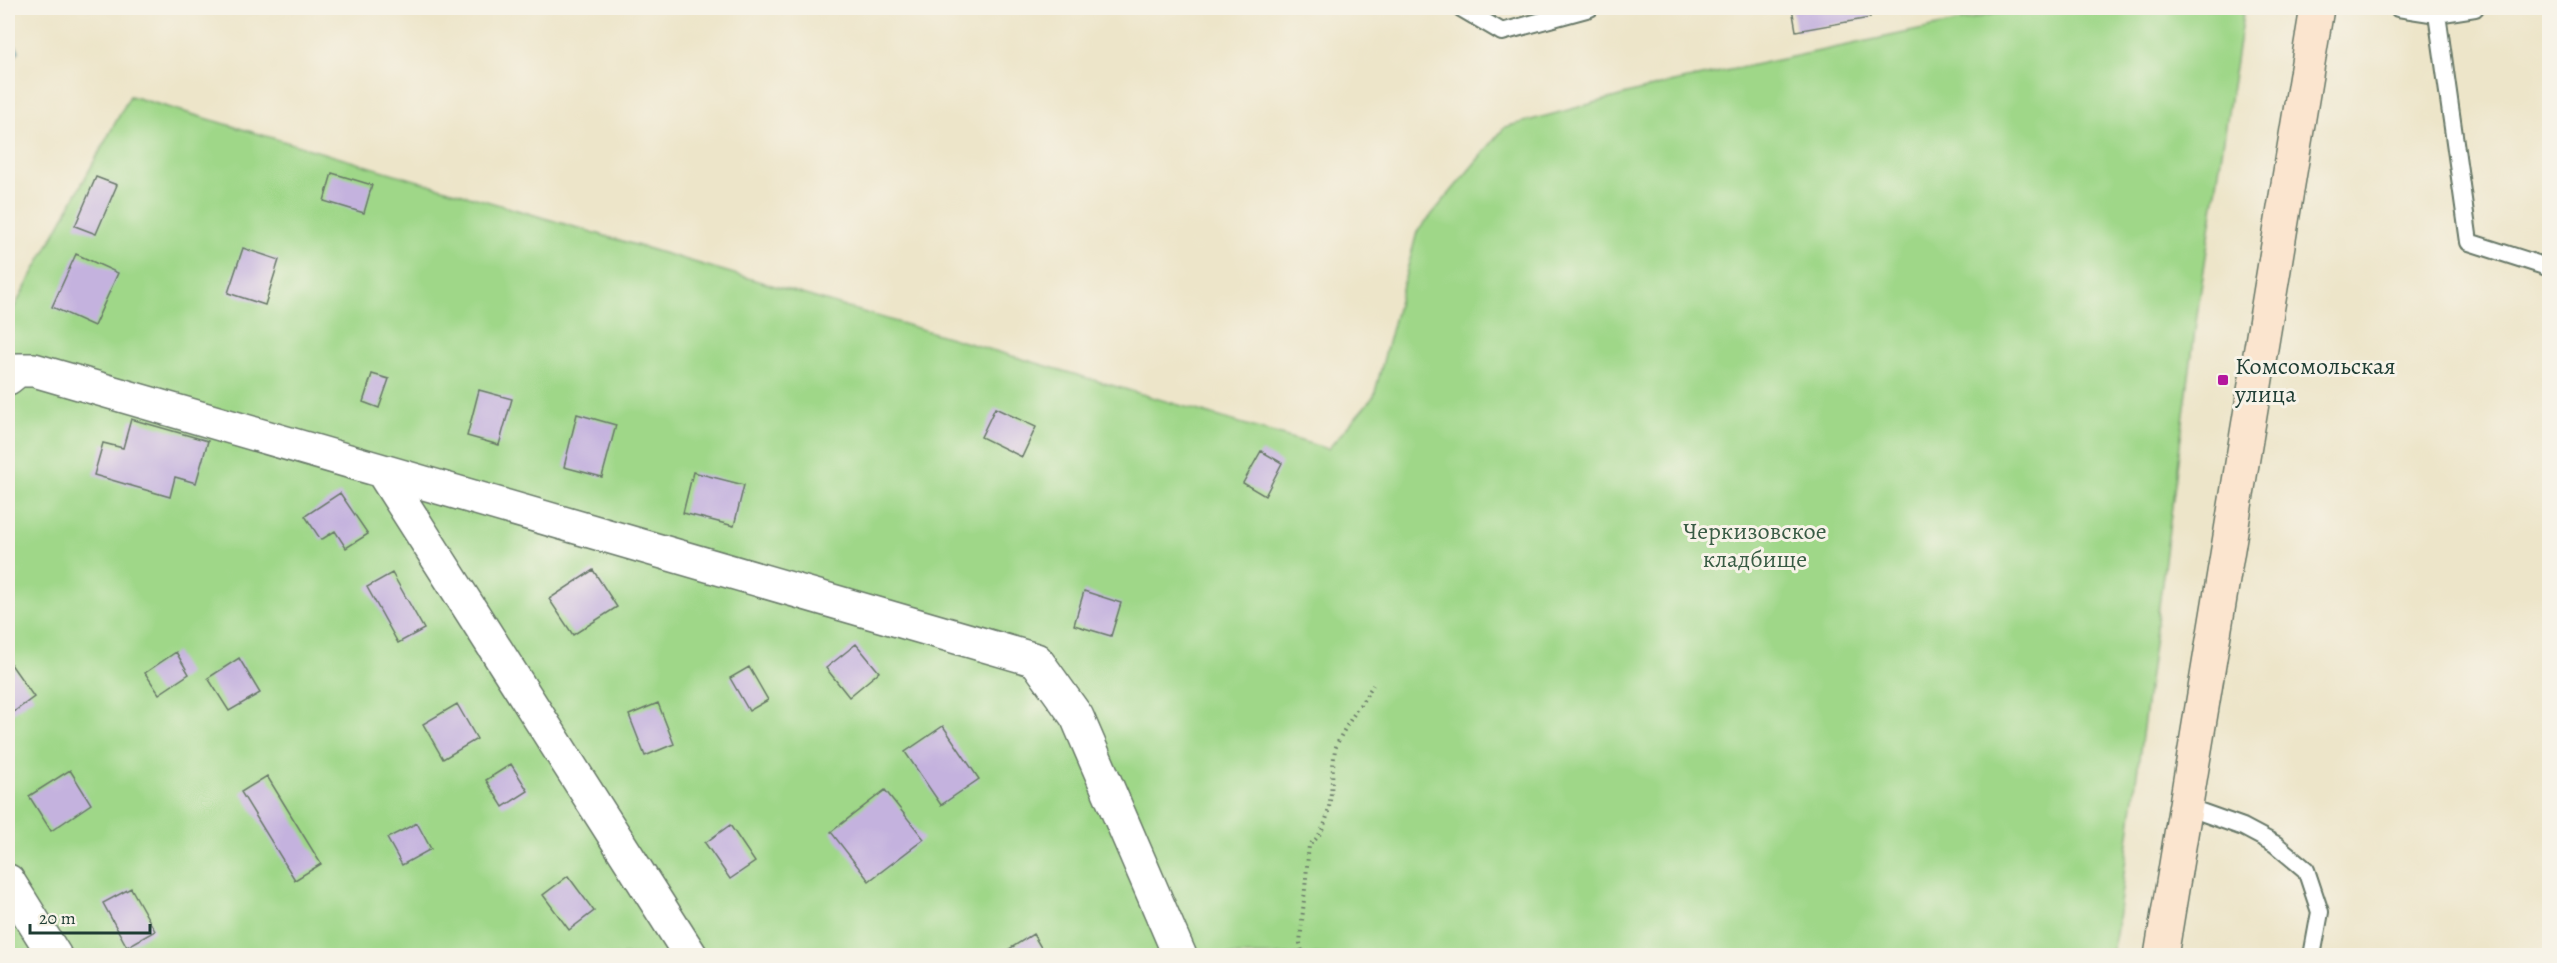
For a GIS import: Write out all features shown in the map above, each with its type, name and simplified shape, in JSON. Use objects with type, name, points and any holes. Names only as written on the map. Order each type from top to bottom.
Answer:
[{"type":"street","points":[[2161,956],[2317,8]]},
{"type":"street","points":[[8,378],[18,370],[34,370],[1036,660],[1077,717],[1180,956]]},
{"type":"street","points":[[382,471],[691,956]]},
{"type":"street","points":[[8,881],[55,956]]},
{"type":"lane","points":[[1461,8],[1502,32],[1590,8]]},
{"type":"lane","points":[[2398,8],[2437,14],[2475,8]]},
{"type":"lane","points":[[2437,14],[2469,242],[2550,268]]},
{"type":"lane","points":[[2187,807],[2243,826],[2275,844],[2306,870],[2320,912],[2314,955]]},
{"type":"path","points":[[1303,956],[1300,943],[1309,845],[1319,839],[1329,806],[1336,747],[1373,685]]},
{"type":"green space","name":"Черкизовское кладбище","points":[[2022,8],[2244,8],[2197,315],[2116,934],[2111,955],[8,956],[8,319],[130,96],[1328,449],[1374,396],[1417,232],[1505,127],[1664,84]]},
{"type":"water","points":[[8,35],[19,51],[8,66]]},
{"type":"building","points":[[1792,8],[1869,8],[1870,18],[1796,31]]},
{"type":"building","points":[[332,173],[372,185],[364,213],[324,201]]},
{"type":"building","points":[[96,177],[117,185],[96,234],[75,226]]},
{"type":"building","points":[[243,248],[279,260],[265,305],[228,293]]},
{"type":"building","points":[[76,254],[118,273],[94,326],[52,307]]},
{"type":"building","points":[[372,374],[389,379],[379,408],[363,402]]},
{"type":"building","points":[[479,390],[512,399],[499,445],[467,436]]},
{"type":"building","points":[[995,408],[1036,427],[1022,457],[981,437]]},
{"type":"building","points":[[577,414],[616,425],[602,477],[564,467]]},
{"type":"building","points":[[131,419],[208,441],[196,483],[175,477],[170,497],[94,475],[103,443],[123,448]]},
{"type":"building","points":[[1261,451],[1282,463],[1265,496],[1243,483]]},
{"type":"building","points":[[693,472],[744,485],[734,526],[683,513]]},
{"type":"building","points":[[340,493],[368,534],[346,548],[335,531],[321,540],[305,516]]},
{"type":"building","points":[[593,570],[617,607],[573,635],[549,599]]},
{"type":"building","points":[[392,573],[424,629],[398,643],[367,587]]},
{"type":"building","points":[[1084,591],[1121,603],[1111,636],[1074,625]]},
{"type":"building","points":[[856,644],[879,672],[849,697],[826,668]]},
{"type":"building","points":[[176,652],[189,674],[159,694],[145,673]]},
{"type":"building","points":[[239,658],[260,693],[229,711],[208,678]]},
{"type":"building","points":[[8,660],[34,697],[8,716]]},
{"type":"building","points":[[749,667],[768,700],[749,711],[730,678]]},
{"type":"building","points":[[658,703],[674,744],[645,756],[629,715]]},
{"type":"building","points":[[457,704],[477,739],[443,759],[423,724]]},
{"type":"building","points":[[943,726],[979,779],[941,805],[905,752]]},
{"type":"building","points":[[511,764],[528,791],[503,807],[486,780]]},
{"type":"building","points":[[70,770],[91,804],[51,831],[29,796]]},
{"type":"building","points":[[267,776],[321,864],[295,880],[241,792]]},
{"type":"building","points":[[885,790],[924,839],[869,881],[831,832]]},
{"type":"building","points":[[417,823],[431,849],[402,865],[387,838]]},
{"type":"building","points":[[730,825],[755,862],[730,879],[705,843]]},
{"type":"building","points":[[568,876],[594,911],[569,930],[543,895]]},
{"type":"building","points":[[131,888],[155,931],[127,947],[103,903]]},
{"type":"building","points":[[1033,934],[1046,956],[998,956]]},
{"type":"place","name":"Комсомольская улица","points":[[2223,380]]}]
